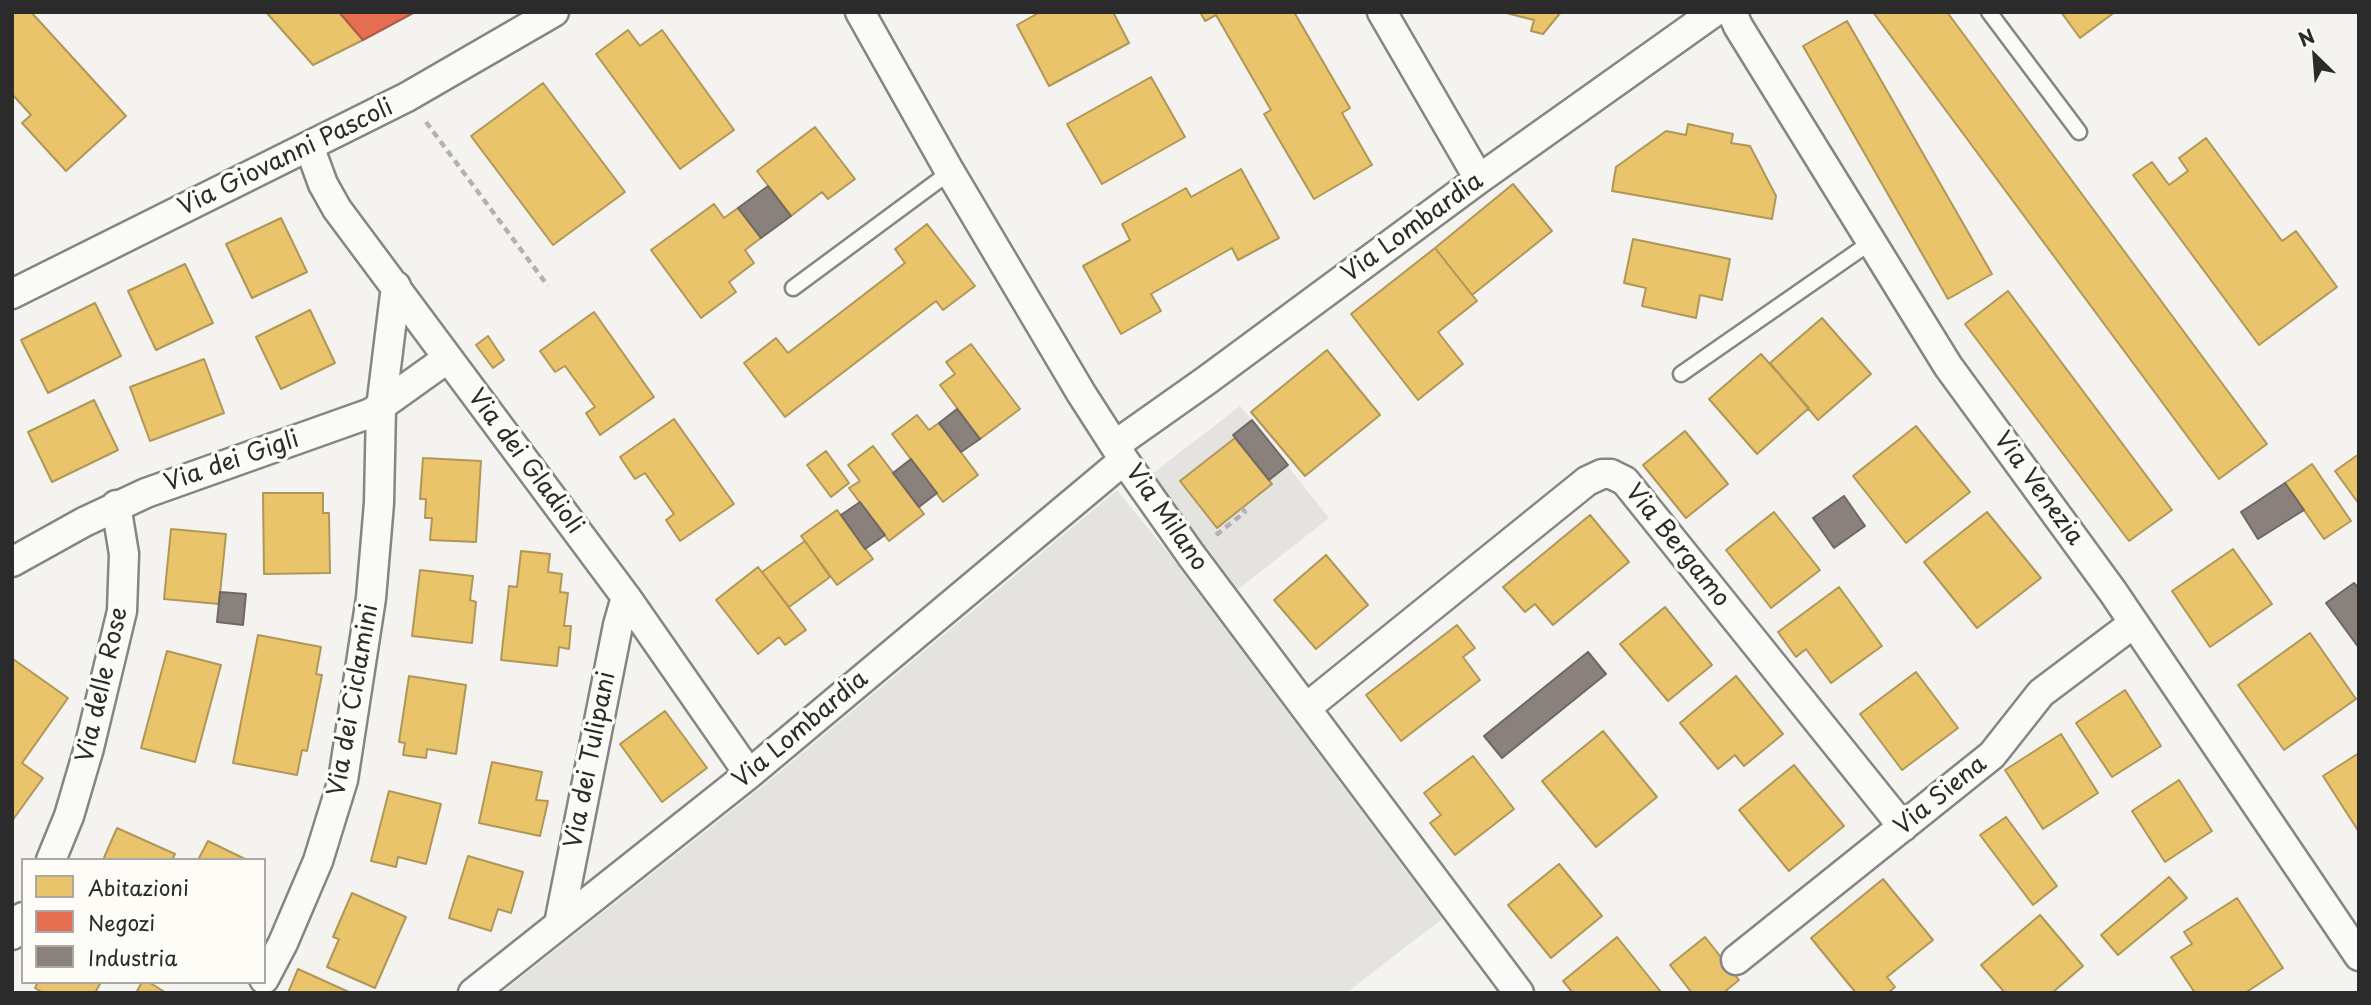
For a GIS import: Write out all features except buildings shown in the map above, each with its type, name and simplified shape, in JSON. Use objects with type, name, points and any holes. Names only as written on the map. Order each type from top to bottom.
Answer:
[{"type":"street","name":"Via Giovanni Pascoli","points":[[12,294],[407,97],[554,12]]},
{"type":"street","name":"Via Milano","points":[[860,12],[950,172],[1119,453],[1191,555],[1519,993]]},
{"type":"street","points":[[1382,12],[1479,179]]},
{"type":"street","name":"Via Lombardia","points":[[473,993],[749,774],[1207,380],[1479,179],[1714,12]]},
{"type":"street","name":"Via Venezia","points":[[1732,12],[1738,26],[1948,366],[2134,623],[2359,956]]},
{"type":"street","name":"Via dei Gladioli","points":[[309,146],[323,184],[337,209],[626,597],[749,774]]},
{"type":"street","name":"Via dei Ciclamini","points":[[266,974],[283,943],[318,861],[343,780],[371,598],[379,503],[381,408],[396,286]]},
{"type":"street","name":"Via dei Gigli","points":[[12,562],[116,505],[193,475],[353,421],[381,408],[448,358]]},
{"type":"street","name":"Via Bergamo","points":[[1306,708],[1587,481],[1602,474],[1611,474],[1625,481],[1903,827]]},
{"type":"street","name":"Via delle Rose","points":[[52,858],[69,816],[89,748],[122,611],[124,554],[116,505]]},
{"type":"street","name":"Via dei Tulipani","points":[[559,925],[618,625],[626,597]]},
{"type":"street","name":"Via Siena","points":[[1736,960],[1992,755],[2041,693],[2134,623]]},
{"type":"lane","points":[[1989,12],[2079,132]]},
{"type":"lane","points":[[793,288],[950,172]]},
{"type":"lane","points":[[1681,374],[1871,242]]},
{"type":"path","points":[[419,113],[548,286]]},
{"type":"path","points":[[1228,524],[1245,512],[1242,508]]},
{"type":"shaded area","points":[[1240,406],[1329,518],[1236,591],[1152,474]]},
{"type":"shaded area","points":[[1117,490],[1169,554],[1442,919],[1346,993],[501,993],[763,786]]}]
